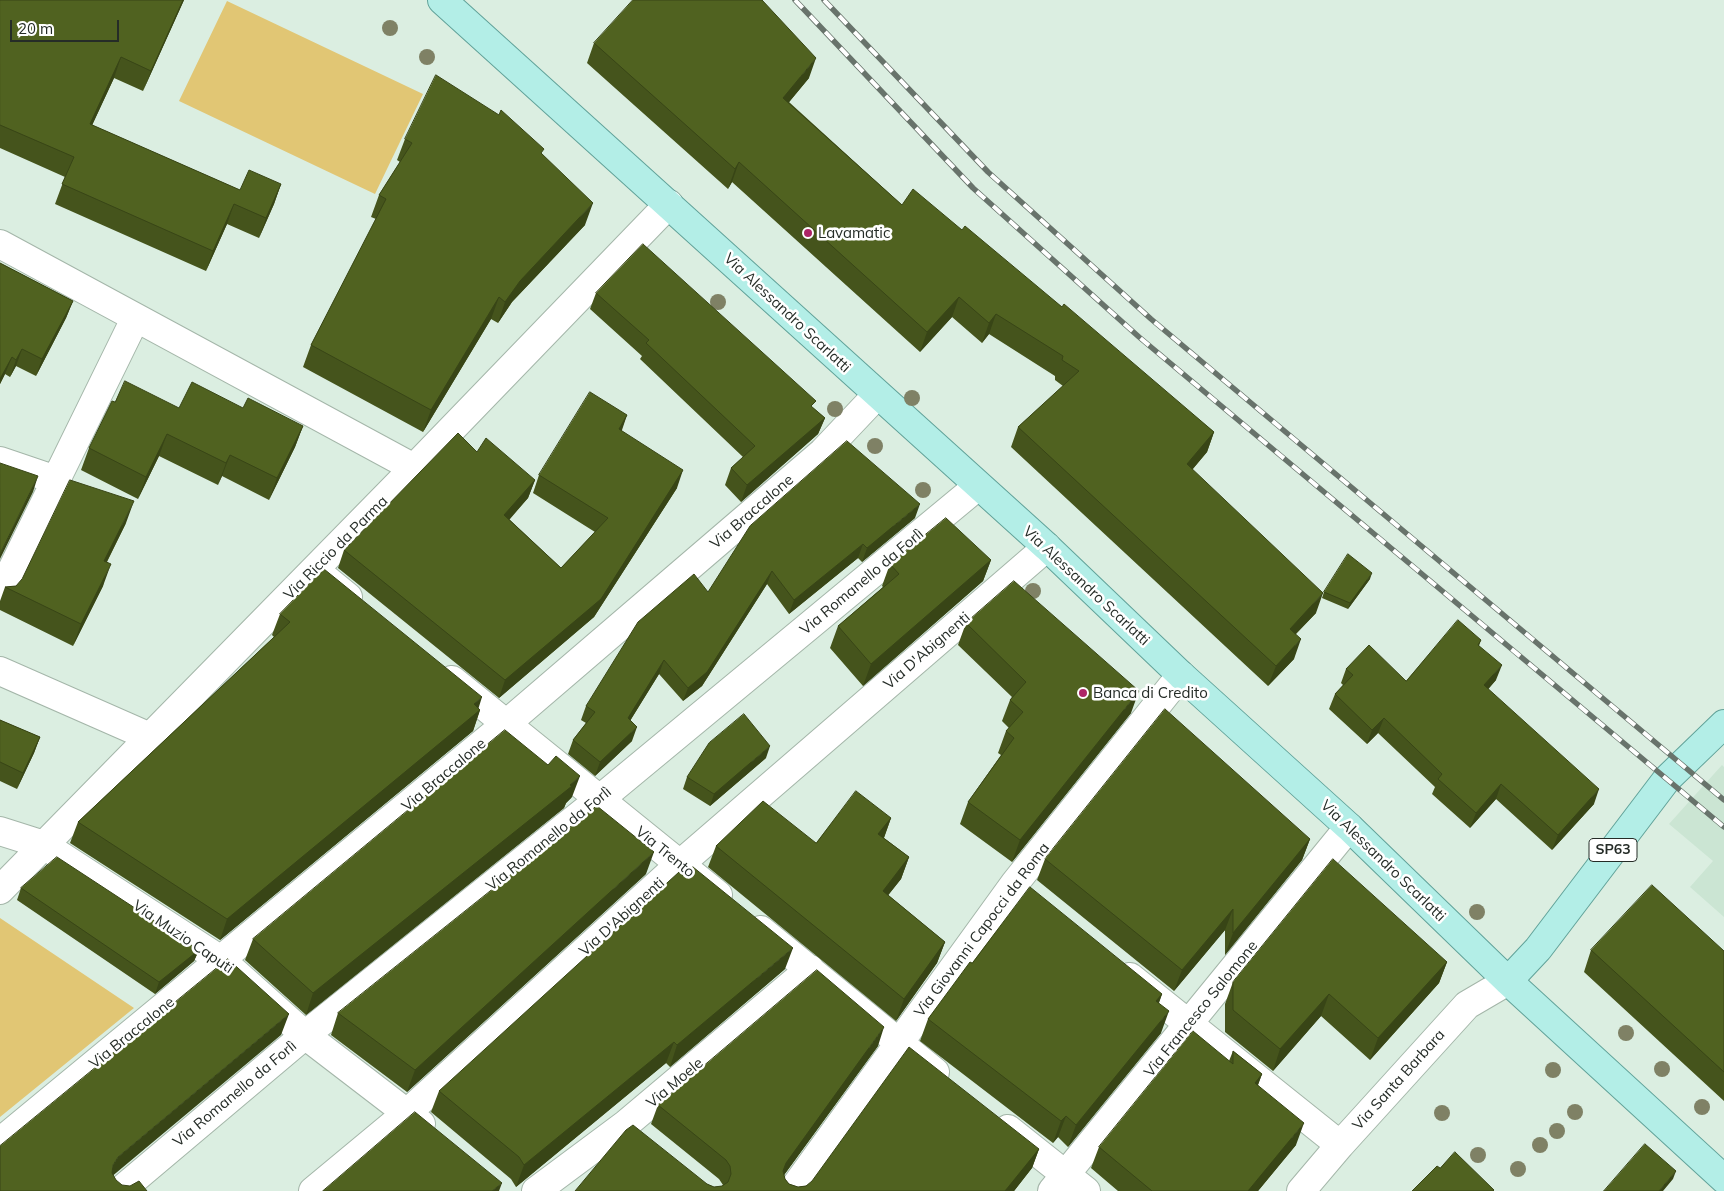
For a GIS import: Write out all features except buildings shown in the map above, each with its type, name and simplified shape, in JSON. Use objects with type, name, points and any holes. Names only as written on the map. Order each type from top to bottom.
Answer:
[{"type":"main road","name":"Via Alessandro Scarlatti","points":[[442,0],[1047,547],[1181,675],[1349,827],[1508,981],[1724,1179]]},
{"type":"main road","name":"SP63","points":[[1508,981],[1538,950],[1667,778],[1724,724]]},
{"type":"street","name":"Via Riccio da Parma","points":[[0,890],[414,468],[669,204]]},
{"type":"street","points":[[0,244],[414,468]]},
{"type":"street","points":[[0,592],[135,318]]},
{"type":"street","name":"Via Braccalone","points":[[0,1142],[506,724],[823,452],[877,395]]},
{"type":"street","points":[[0,461],[56,480]]},
{"type":"street","name":"Via Romanello da Forlì","points":[[120,1191],[305,1035],[600,799],[978,486]]},
{"type":"street","name":"Via D'Abignenti","points":[[313,1191],[406,1113],[680,864],[1047,547]]},
{"type":"street","points":[[314,570],[368,613]]},
{"type":"street","name":"Via Trento","points":[[430,662],[738,910],[951,1085]]},
{"type":"street","points":[[0,671],[150,737]]},
{"type":"street","name":"Via Giovanni Capocci da Roma","points":[[792,1191],[1015,883],[1181,675]]},
{"type":"street","name":"Via Francesco Salomone","points":[[1068,1186],[1189,1025],[1349,827]]},
{"type":"street","name":"Via Muzio Caputi","points":[[0,831],[44,845],[221,960],[305,1035],[443,1143]]},
{"type":"street","points":[[1015,883],[1038,902]]},
{"type":"street","points":[[1113,963],[1340,1145]]},
{"type":"street","name":"Via Moele","points":[[536,1191],[626,1124],[810,969]]},
{"type":"street","name":"Via Santa Barbara","points":[[1301,1191],[1340,1145],[1468,1005],[1508,981]]},
{"type":"street","points":[[990,1115],[1068,1186]]},
{"type":"street","points":[[626,1124],[649,1142]]},
{"type":"shaded area","points":[[227,1],[423,94],[375,194],[179,101]]},
{"type":"shaded area","points":[[1722,765],[1724,767],[1724,917],[1690,887],[1713,861],[1669,824]]},
{"type":"shaded area","points":[[0,918],[134,1008],[0,1117]]},
{"type":"railway","points":[[795,0],[973,188],[1139,337],[1724,827]]},
{"type":"railway","points":[[824,0],[988,172],[1151,319],[1724,800]]},
{"type":"place","name":"Lavamatic","points":[[808,233]]},
{"type":"place","name":"Banca di Credito","points":[[1083,693]]}]
